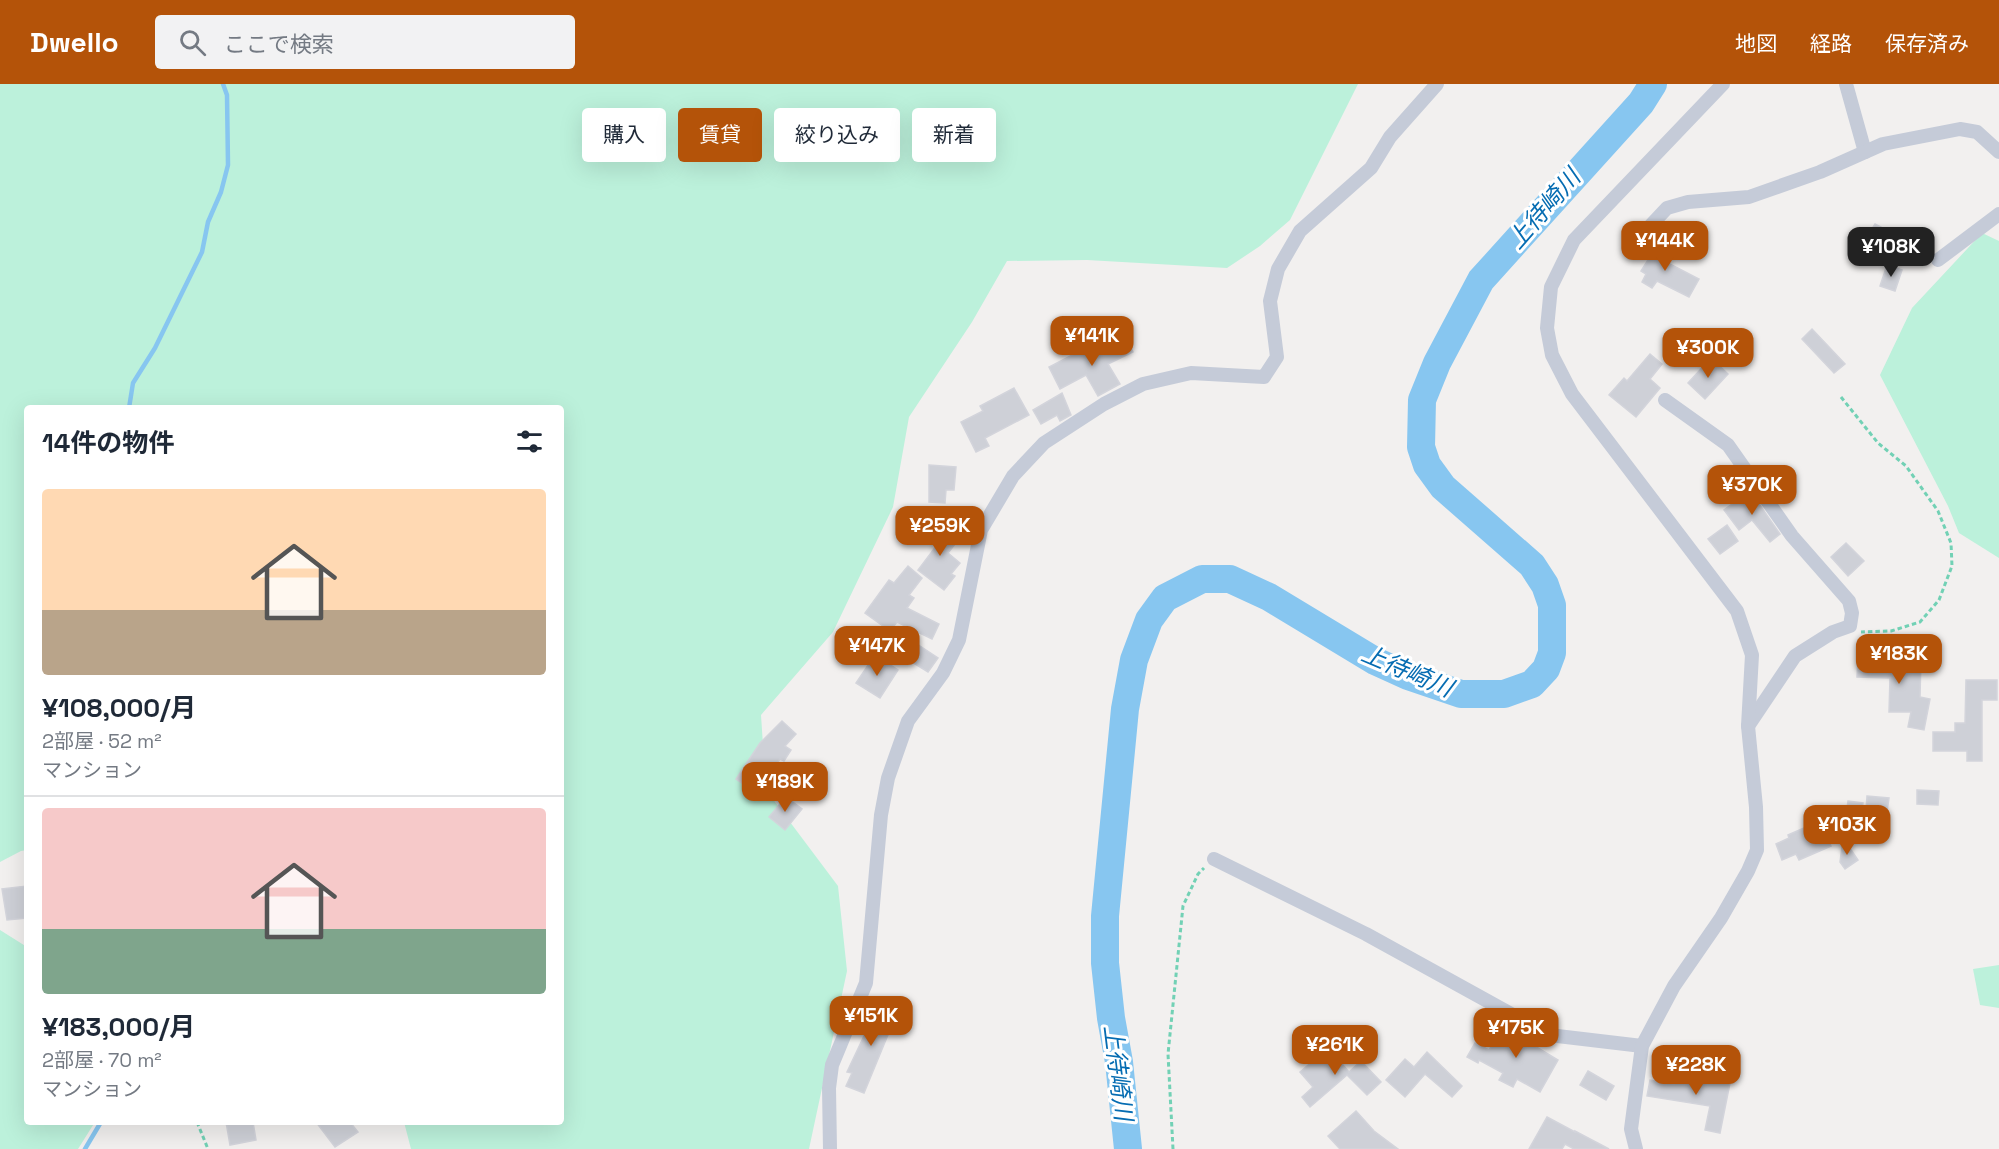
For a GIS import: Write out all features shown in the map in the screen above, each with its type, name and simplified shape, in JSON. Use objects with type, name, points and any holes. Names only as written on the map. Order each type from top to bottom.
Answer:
[{"type":"street","points":[[830,1149],[830,1076],[844,1032],[866,983],[881,815],[888,778],[908,721],[942,673],[959,640],[981,530],[1013,476],[1044,443],[1104,404],[1143,384],[1191,373],[1264,377],[1277,357],[1270,301],[1272,290],[1278,269],[1300,231],[1371,168],[1390,137],[1437,84]]},
{"type":"street","points":[[1846,84],[1865,152]]},
{"type":"street","points":[[1636,1149],[1631,1129],[1642,1046],[1674,986],[1721,918],[1748,871],[1757,850],[1756,807],[1748,726],[1752,655],[1737,611],[1572,394],[1552,355],[1547,328],[1551,287],[1574,240],[1724,85]]},
{"type":"street","points":[[1636,241],[1667,208],[1688,202],[1749,197],[1820,172],[1883,144],[1960,129],[1977,132],[1999,152]]},
{"type":"street","points":[[1938,260],[1999,214]]},
{"type":"street","points":[[1665,400],[1728,445],[1792,536],[1849,601],[1852,614],[1850,626],[1833,632],[1795,656],[1748,726]]},
{"type":"street","points":[[1215,859],[1366,934],[1549,1035],[1642,1046]]},
{"type":"path","points":[[1841,397],[1878,443],[1906,466],[1938,511],[1951,543],[1952,566],[1940,600],[1920,622],[1891,631],[1865,633],[1843,630]]},
{"type":"path","points":[[1173,1149],[1168,1054],[1183,906],[1198,874],[1215,859]]},
{"type":"path","points":[[198,1125],[208,1149]]},
{"type":"green space","points":[[0,84],[1358,84],[1290,220],[1260,246],[1227,268],[1087,260],[1007,261],[972,322],[909,417],[893,507],[833,632],[761,715],[766,790],[838,886],[847,971],[809,1149],[411,1149],[405,1125],[564,1125],[564,405],[24,405],[24,850],[0,862]]},
{"type":"green space","points":[[1982,233],[1999,241],[1999,558],[1959,533],[1948,506],[1880,375],[1912,308]]},
{"type":"green space","points":[[0,930],[24,945],[24,1125],[93,1125],[78,1149],[0,1149]]},
{"type":"green space","points":[[1999,965],[1999,1008],[1980,1005],[1973,969]]},
{"type":"building","points":[[1875,224],[1894,234],[1886,248],[1867,237]]},
{"type":"building","points":[[1628,245],[1635,250],[1644,245],[1666,257],[1664,261],[1699,279],[1689,297],[1657,281],[1652,288],[1642,282],[1646,274],[1641,271],[1648,260],[1627,247]]},
{"type":"building","points":[[1887,265],[1902,270],[1895,291],[1880,286]]},
{"type":"building","points":[[1812,329],[1845,364],[1834,373],[1802,339]]},
{"type":"building","points":[[1125,336],[1133,352],[1108,364],[1120,384],[1098,396],[1086,375],[1060,389],[1049,367],[1082,350],[1085,354],[1096,348],[1098,351]]},
{"type":"building","points":[[1650,354],[1662,364],[1650,379],[1660,388],[1636,417],[1609,395],[1624,378],[1627,381]]},
{"type":"building","points":[[1711,358],[1728,374],[1705,399],[1688,383]]},
{"type":"building","points":[[1014,388],[1029,415],[985,438],[989,446],[976,452],[961,422],[983,411],[980,406]]},
{"type":"building","points":[[1062,393],[1071,415],[1060,421],[1057,415],[1041,424],[1033,410]]},
{"type":"building","points":[[929,465],[956,467],[954,490],[946,490],[945,503],[929,502]]},
{"type":"building","points":[[1750,491],[1780,534],[1770,542],[1752,520],[1739,530],[1724,510]]},
{"type":"building","points":[[934,521],[959,539],[948,553],[960,563],[951,574],[955,576],[944,590],[918,570],[937,545],[924,536]]},
{"type":"building","points":[[1727,525],[1738,541],[1720,554],[1708,539]]},
{"type":"building","points":[[1846,543],[1864,561],[1848,576],[1831,557]]},
{"type":"building","points":[[908,566],[922,578],[909,595],[914,598],[907,608],[939,624],[932,639],[897,622],[890,631],[865,613],[889,580],[894,583]]},
{"type":"building","points":[[917,644],[938,658],[928,672],[907,659]]},
{"type":"building","points":[[875,655],[898,670],[880,698],[856,683]]},
{"type":"building","points":[[1858,656],[1921,658],[1920,697],[1930,699],[1924,730],[1908,727],[1911,712],[1889,712],[1890,678],[1857,677]]},
{"type":"building","points":[[1966,680],[1997,680],[1997,700],[1982,700],[1982,761],[1967,761],[1967,751],[1933,751],[1933,732],[1955,732],[1955,723],[1965,723]]},
{"type":"building","points":[[782,721],[796,734],[785,746],[791,750],[784,761],[780,759],[757,793],[736,779],[760,743]]},
{"type":"building","points":[[1917,790],[1939,791],[1938,805],[1917,804]]},
{"type":"building","points":[[1867,796],[1889,798],[1887,812],[1866,810]]},
{"type":"building","points":[[786,797],[802,809],[785,830],[769,817]]},
{"type":"building","points":[[1848,801],[1863,803],[1861,817],[1846,815]]},
{"type":"building","points":[[1820,821],[1831,846],[1799,860],[1796,854],[1782,860],[1776,844],[1789,838],[1788,835]]},
{"type":"building","points":[[1843,838],[1858,860],[1845,869],[1840,862]]},
{"type":"building","points":[[24,886],[24,918],[7,920],[2,889]]},
{"type":"building","points":[[881,1000],[899,1008],[864,1093],[846,1086],[852,1073],[847,1072]]},
{"type":"building","points":[[1505,1025],[1530,1038],[1528,1042],[1558,1060],[1540,1092],[1517,1079],[1513,1087],[1499,1080],[1503,1073],[1479,1060],[1478,1063],[1467,1057],[1475,1043],[1489,1050]]},
{"type":"building","points":[[1328,1048],[1349,1072],[1361,1061],[1381,1082],[1367,1095],[1347,1075],[1310,1107],[1302,1097],[1313,1087],[1300,1072]]},
{"type":"building","points":[[1427,1052],[1462,1086],[1452,1097],[1425,1074],[1405,1097],[1386,1080],[1405,1059],[1414,1067]]},
{"type":"building","points":[[1588,1071],[1614,1086],[1606,1100],[1580,1085]]},
{"type":"building","points":[[1676,1074],[1730,1083],[1720,1133],[1705,1130],[1710,1106],[1647,1096],[1650,1080],[1674,1084]]},
{"type":"building","points":[[1356,1111],[1374,1131],[1398,1149],[1340,1149],[1328,1136]]},
{"type":"building","points":[[1547,1117],[1609,1149],[1574,1149],[1565,1144],[1562,1149],[1529,1149]]},
{"type":"building","points":[[227,1125],[254,1125],[256,1140],[230,1145]]},
{"type":"building","points":[[318,1125],[352,1125],[358,1132],[335,1147]]},
{"type":"waterway","points":[[129,405],[133,383],[155,348],[202,252],[208,222],[221,192],[228,165],[227,95],[223,84]]},
{"type":"waterway","name":"上待崎川","points":[[1128,1149],[1105,963],[1105,916],[1125,709],[1134,660],[1149,620],[1165,598],[1202,579],[1230,579],[1269,597],[1375,661],[1408,676],[1461,694],[1504,694],[1532,684],[1546,669],[1552,653],[1552,605],[1545,585],[1532,565],[1443,487],[1427,465],[1421,447],[1422,400],[1437,363],[1481,280],[1641,103],[1653,84]]},
{"type":"waterway","points":[[85,1149],[99,1125]]}]
